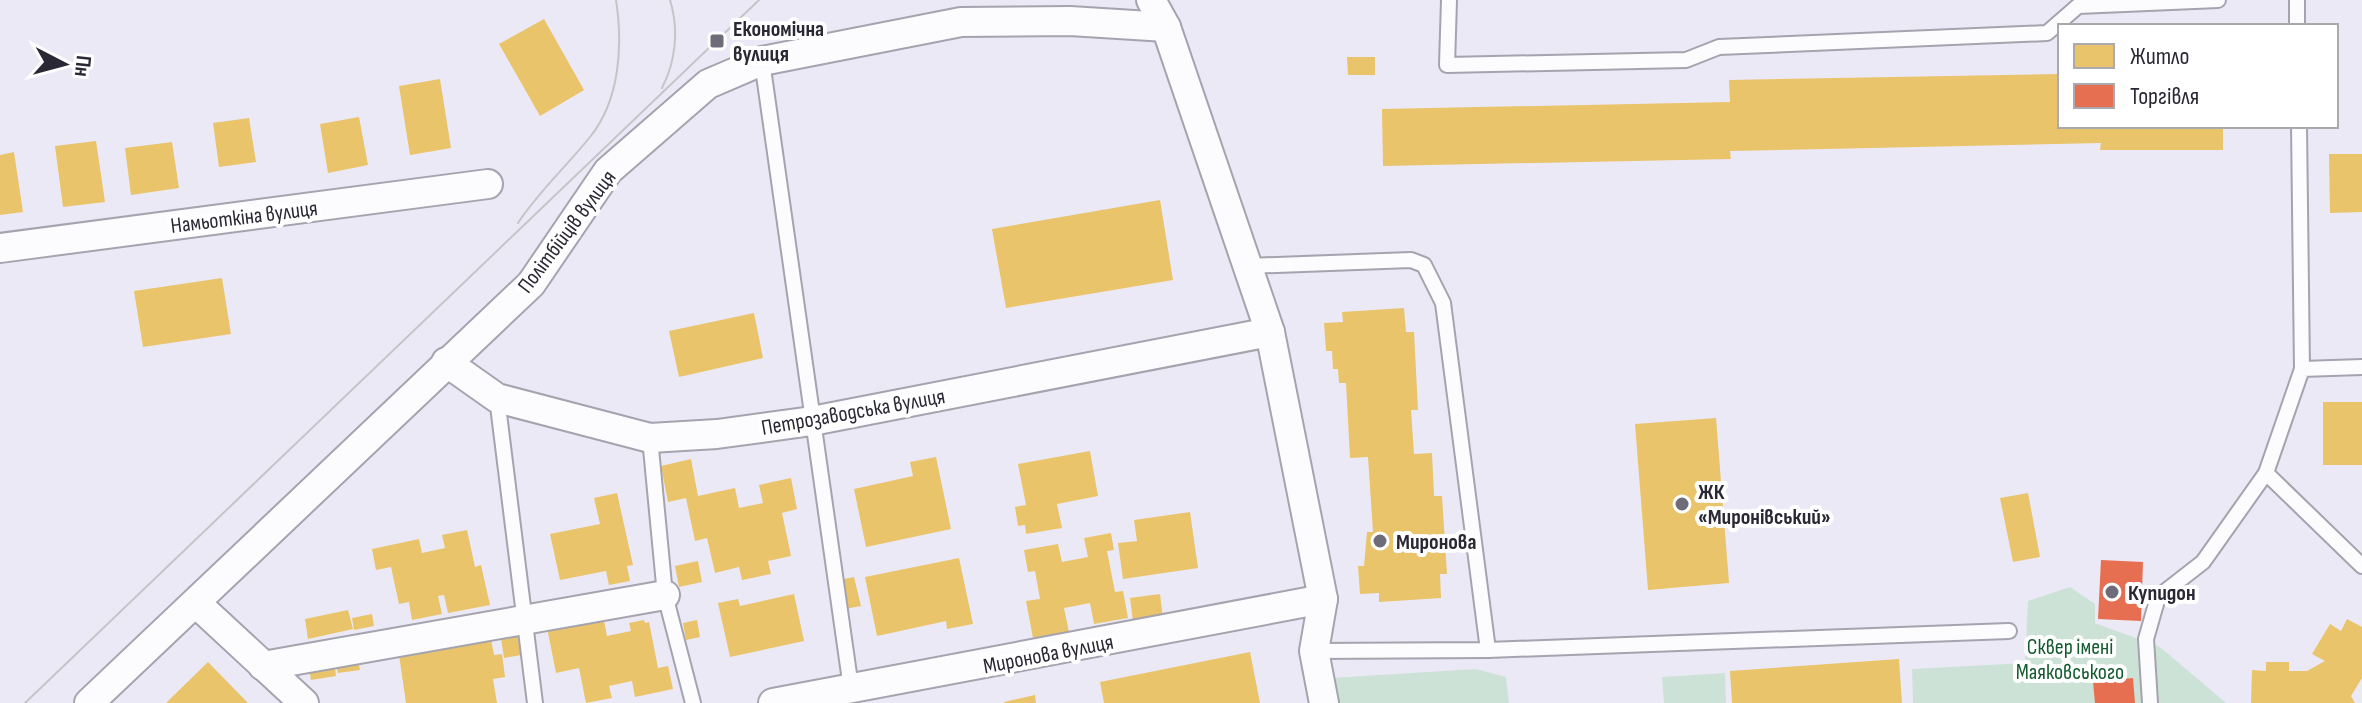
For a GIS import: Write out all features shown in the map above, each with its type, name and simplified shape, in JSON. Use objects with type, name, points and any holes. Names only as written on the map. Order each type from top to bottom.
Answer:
[{"type":"street","points":[[1151,0],[1166,27],[1270,332],[1323,599],[1314,651],[1324,703]]},
{"type":"street","name":"Політбійців вулиця","points":[[89,703],[531,284],[608,171],[708,84],[762,61],[961,22],[1070,21],[1166,27]]},
{"type":"street","name":"Намьоткіна вулиця","points":[[0,248],[488,184]]},
{"type":"street","name":"Петрозаводська вулиця","points":[[446,362],[497,398],[650,438],[717,434],[812,421],[1270,332]]},
{"type":"street","points":[[263,666],[665,595]]},
{"type":"street","name":"Миронова вулиця","points":[[773,703],[807,700],[851,688],[1323,599]]},
{"type":"street","points":[[196,603],[304,703]]},
{"type":"lane","points":[[1449,0],[1447,65],[1686,60],[1719,47],[2047,33],[2078,6],[2218,0]]},
{"type":"lane","points":[[2297,0],[2297,24]]},
{"type":"lane","points":[[762,61],[851,688]]},
{"type":"lane","points":[[2150,703],[2146,639],[2158,597],[2203,562],[2266,473],[2302,369],[2299,128]]},
{"type":"lane","points":[[1248,266],[1411,260],[1424,265],[1443,303],[1488,650]]},
{"type":"lane","points":[[2302,369],[2362,367]]},
{"type":"lane","points":[[497,398],[535,703]]},
{"type":"lane","points":[[650,438],[665,595],[693,703]]},
{"type":"lane","points":[[2266,473],[2362,566]]},
{"type":"lane","points":[[1314,651],[1488,650],[2009,631]]},
{"type":"green space","name":"Сквер імені Маяковського","points":[[2070,587],[2095,604],[2095,623],[2160,647],[2226,703],[1913,703],[1912,669],[2025,663],[2028,601]]},
{"type":"green space","points":[[1476,669],[1506,677],[1509,703],[1335,703],[1331,678]]},
{"type":"green space","points":[[1725,673],[1726,703],[1664,703],[1662,677]]},
{"type":"building: Житло","points":[[544,19],[584,90],[540,116],[499,44]]},
{"type":"building: Житло","points":[[1347,57],[1375,57],[1375,75],[1348,75]]},
{"type":"building: Житло","points":[[2058,74],[2058,128],[2223,128],[2223,150],[2100,150],[2101,143],[1730,151],[1731,159],[1383,166],[1382,109],[1730,102],[1729,80]]},
{"type":"building: Житло","points":[[440,79],[451,148],[410,155],[399,86]]},
{"type":"building: Житло","points":[[359,117],[368,165],[328,173],[320,124]]},
{"type":"building: Житло","points":[[249,118],[256,162],[219,167],[213,123]]},
{"type":"building: Житло","points":[[96,141],[105,202],[63,207],[55,146]]},
{"type":"building: Житло","points":[[172,142],[179,188],[131,195],[125,148]]},
{"type":"building: Житло","points":[[14,152],[23,212],[0,215],[0,155]]},
{"type":"building: Житло","points":[[2329,154],[2362,154],[2362,212],[2330,213]]},
{"type":"building: Житло","points":[[1160,200],[1173,280],[1006,308],[992,229]]},
{"type":"building: Житло","points":[[222,278],[231,334],[143,347],[134,291]]},
{"type":"building: Житло","points":[[1404,308],[1406,332],[1414,332],[1418,410],[1411,410],[1414,454],[1432,453],[1434,496],[1442,496],[1447,574],[1440,574],[1441,598],[1379,602],[1379,593],[1360,594],[1358,566],[1364,566],[1367,532],[1373,532],[1368,457],[1350,458],[1346,383],[1339,383],[1338,369],[1333,369],[1332,351],[1326,351],[1324,323],[1343,322],[1342,312]]},
{"type":"building: Житло","points":[[754,313],[763,358],[679,377],[669,331]]},
{"type":"building: Житло","points":[[2323,402],[2362,402],[2362,465],[2323,465]]},
{"type":"building: Житло","name":"ЖК «Миронівський»","points":[[1716,418],[1729,583],[1648,590],[1635,424]]},
{"type":"building: Житло","points":[[1090,451],[1098,496],[1057,504],[1062,528],[1026,534],[1025,525],[1018,526],[1015,507],[1026,505],[1018,464]]},
{"type":"building: Житло","points":[[936,457],[951,529],[866,547],[854,489],[913,476],[910,462]]},
{"type":"building: Житло","points":[[691,459],[698,496],[735,488],[739,508],[763,503],[759,485],[791,478],[797,509],[782,513],[791,556],[768,561],[771,574],[742,580],[739,567],[715,573],[707,538],[695,541],[686,498],[668,502],[661,466]]},
{"type":"building: Житло","points":[[617,493],[633,565],[627,566],[630,581],[609,585],[606,571],[560,580],[550,534],[600,524],[594,498]]},
{"type":"building: Житло","points":[[2028,493],[2040,557],[2013,562],[2000,498]]},
{"type":"building: Житло","points":[[1190,512],[1198,568],[1123,579],[1118,543],[1137,541],[1134,520]]},
{"type":"building: Житло","points":[[467,530],[475,567],[481,565],[490,605],[448,613],[444,595],[438,596],[442,614],[412,620],[409,602],[399,604],[391,567],[376,570],[372,549],[419,539],[422,553],[445,548],[442,535]]},
{"type":"building: Житло","points":[[1111,533],[1114,550],[1107,551],[1115,592],[1123,591],[1128,618],[1094,624],[1090,603],[1064,608],[1069,632],[1033,638],[1026,601],[1040,599],[1035,571],[1028,572],[1024,550],[1058,544],[1062,562],[1088,557],[1084,538]]},
{"type":"building: Житло","points":[[959,558],[973,624],[947,629],[946,621],[877,636],[865,577]]},
{"type":"building: Житло","points":[[698,561],[702,582],[679,587],[675,566]]},
{"type":"building: Житло","points":[[854,577],[861,606],[845,609],[839,580]]},
{"type":"building: Житло","points":[[794,594],[804,641],[730,657],[718,603],[738,599],[740,606]]},
{"type":"building: Житло","points":[[1160,594],[1164,626],[1134,629],[1130,598]]},
{"type":"building: Житло","points":[[348,610],[353,629],[308,639],[305,619]]},
{"type":"building: Житло","points":[[602,611],[607,636],[631,631],[629,623],[649,622],[658,668],[668,666],[673,689],[635,697],[632,681],[609,686],[612,698],[586,703],[579,668],[556,673],[546,622]]},
{"type":"building: Житло","points":[[372,614],[374,626],[354,630],[352,618]]},
{"type":"building: Житло","points":[[2347,619],[2362,627],[2362,678],[2351,696],[2355,703],[2251,703],[2252,670],[2266,671],[2266,662],[2289,662],[2289,671],[2307,671],[2325,661],[2312,654],[2330,624],[2341,631]]},
{"type":"building: Житло","points":[[697,620],[700,637],[686,640],[683,623]]},
{"type":"building: Житло","points":[[518,629],[522,655],[504,658],[500,632]]},
{"type":"building: Житло","points":[[490,634],[494,655],[502,654],[505,677],[493,679],[497,703],[406,703],[398,648]]},
{"type":"building: Житло","points":[[1250,652],[1260,703],[1104,703],[1100,682]]},
{"type":"building: Житло","points":[[357,655],[360,670],[338,673],[335,658]]},
{"type":"building: Житло","points":[[334,659],[336,676],[311,680],[308,663]]},
{"type":"building: Житло","points":[[1899,659],[1902,703],[1732,703],[1730,671]]},
{"type":"building: Житло","points":[[208,662],[248,703],[166,703]]},
{"type":"building: Житло","points":[[1035,695],[1036,703],[1004,703],[1004,702]]},
{"type":"building: Торгівля","points":[[2101,560],[2143,562],[2141,621],[2098,619]]},
{"type":"building: Торгівля","points":[[2133,678],[2135,703],[2095,703],[2093,682]]},
{"type":"tram line","points":[[518,223],[590,137],[608,106],[619,53],[616,0]]},
{"type":"tram line","points":[[662,88],[675,45],[675,22],[670,0]]},
{"type":"tram line","points":[[25,703],[759,0]]},
{"type":"place","name":"Економічна вулиця","points":[[717,41]]},
{"type":"place","name":"ЖК «Миронівський»","points":[[1682,504]]},
{"type":"place","name":"Миронова","points":[[1380,541]]},
{"type":"place","name":"Купидон","points":[[2112,592]]}]
